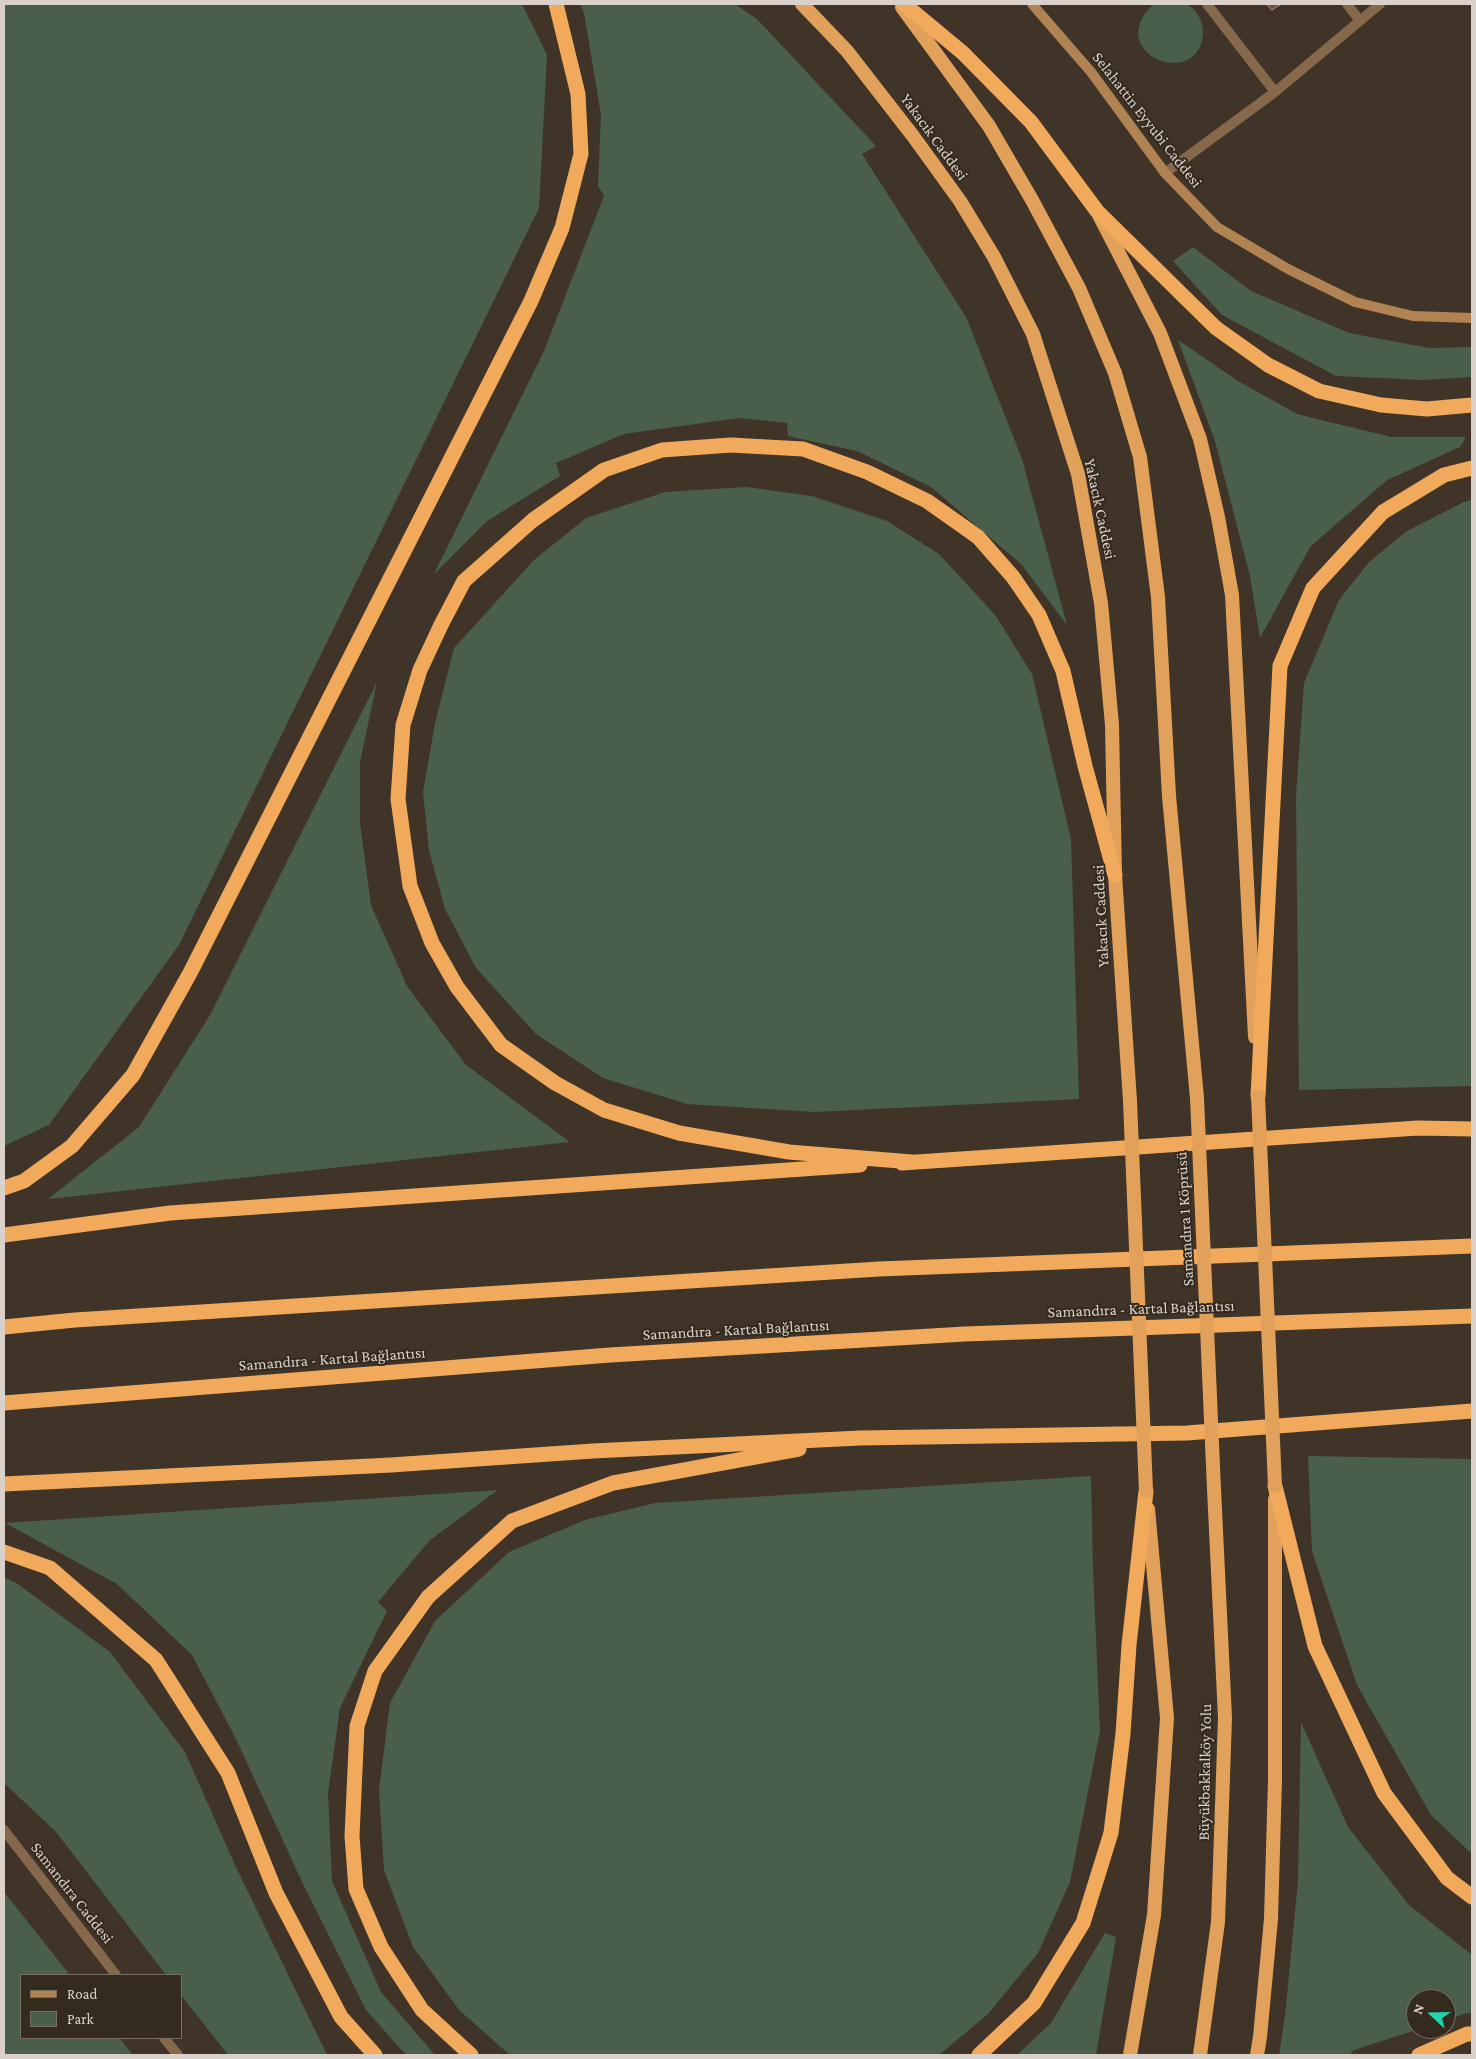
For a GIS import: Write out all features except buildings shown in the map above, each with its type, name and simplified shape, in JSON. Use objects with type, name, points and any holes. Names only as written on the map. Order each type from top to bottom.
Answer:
[{"type":"highway","points":[[4,1188],[24,1181],[72,1146],[133,1075],[190,973],[531,301],[562,228],[581,154],[578,94],[556,4]]},
{"type":"highway","name":"Yakacık Caddesi","points":[[802,4],[847,51],[913,136],[960,201],[994,257],[1033,334],[1078,474],[1101,603],[1112,725],[1116,875],[1130,1101],[1146,1491]]},
{"type":"highway","name":"Samandıra 1 Köprüsü","points":[[900,4],[989,126],[1074,279],[1116,374],[1140,457],[1158,597],[1169,796],[1197,1098],[1214,1489]]},
{"type":"highway","points":[[904,4],[963,53],[1031,122],[1097,211],[1216,328],[1268,365],[1319,391],[1381,405],[1427,409],[1472,405]]},
{"type":"highway","points":[[1097,211],[1160,333],[1200,439],[1218,517],[1232,595],[1258,1096],[1275,1486],[1275,1779],[1271,1919],[1257,2055]]},
{"type":"highway","points":[[912,1162],[789,1152],[679,1133],[604,1110],[555,1083],[501,1045],[457,987],[432,943],[410,886],[398,800],[403,725],[420,670],[440,625],[464,581],[534,520],[604,470],[662,450],[731,445],[803,449],[867,472],[927,501],[978,537],[1013,577],[1039,615],[1063,671],[1085,766],[1116,875]]},
{"type":"highway","points":[[1258,1096],[1280,666],[1313,588],[1383,512],[1444,475],[1472,468]]},
{"type":"highway","points":[[4,1235],[170,1213],[1472,1123]]},
{"type":"highway","points":[[1418,1128],[1472,1129]]},
{"type":"highway","points":[[4,1327],[75,1320],[879,1270],[1472,1246]]},
{"type":"highway","name":"Samandıra - Kartal Bağlantısı","points":[[4,1403],[610,1355],[955,1334],[1472,1316]]},
{"type":"highway","points":[[4,1484],[391,1465],[594,1451],[860,1438],[1187,1432],[1472,1411]]},
{"type":"highway","points":[[1425,1415],[1472,1415]]},
{"type":"highway","points":[[471,2055],[422,2010],[381,1948],[356,1889],[352,1836],[357,1726],[375,1671],[428,1597],[512,1520],[613,1482],[860,1438]]},
{"type":"highway","points":[[1275,1486],[1315,1646],[1384,1792],[1447,1878],[1472,1897]]},
{"type":"highway","name":"Büyükbakkalköy Yolu","points":[[1200,2055],[1218,1922],[1225,1718],[1214,1489]]},
{"type":"highway","points":[[978,2055],[1034,2003],[1083,1923],[1111,1833],[1123,1734],[1146,1491]]},
{"type":"highway","points":[[1130,2055],[1154,1915],[1167,1718],[1146,1491]]},
{"type":"highway","points":[[4,1552],[50,1568],[156,1660],[228,1773],[276,1893],[341,2017],[375,2055]]},
{"type":"highway","points":[[1419,2055],[1471,2035]]},
{"type":"main road","name":"Selahattin Eyyubi Caddesi","points":[[1032,4],[1091,72],[1165,173],[1217,227],[1288,269],[1355,302],[1413,316],[1472,318]]},
{"type":"street","points":[[1207,4],[1275,92]]},
{"type":"street","points":[[1347,4],[1360,21]]},
{"type":"street","points":[[1165,173],[1275,92],[1380,4]]},
{"type":"street","name":"Samandıra Caddesi","points":[[4,1830],[115,1974]]},
{"type":"street","points":[[165,2039],[178,2055]]},
{"type":"green space","points":[[4,4],[522,4],[547,55],[539,208],[179,945],[49,1125],[4,1146]]},
{"type":"green space","points":[[580,4],[735,4],[757,19],[876,146],[862,154],[966,317],[1022,459],[1067,625],[1021,564],[931,487],[857,451],[788,436],[787,423],[739,418],[624,434],[556,463],[560,476],[487,521],[434,574],[544,351],[604,196],[598,186],[601,115],[584,13]]},
{"type":"green space","points":[[1154,4],[1187,4],[1199,16],[1203,33],[1198,51],[1186,61],[1172,63],[1157,59],[1145,50],[1139,37],[1141,21]]},
{"type":"green space","points":[[1193,247],[1251,291],[1349,333],[1429,348],[1472,347],[1472,377],[1422,380],[1336,376],[1222,315],[1173,261]]},
{"type":"green space","points":[[1178,340],[1238,381],[1297,414],[1391,437],[1466,437],[1460,447],[1387,480],[1310,547],[1260,638],[1250,576],[1215,441]]},
{"type":"green space","points":[[746,487],[812,496],[887,521],[939,554],[996,616],[1032,674],[1071,839],[1079,1099],[815,1112],[687,1104],[603,1078],[536,1034],[476,968],[445,909],[429,850],[423,792],[435,723],[454,648],[534,560],[586,518],[665,492]]},
{"type":"green space","points":[[1472,500],[1472,1086],[1299,1090],[1296,795],[1304,683],[1339,600],[1369,562],[1407,531],[1464,502]]},
{"type":"green space","points":[[377,682],[360,762],[360,823],[371,905],[407,986],[466,1065],[570,1142],[48,1199],[139,1127],[210,1015]]},
{"type":"green space","points":[[1308,1456],[1472,1459],[1472,1854],[1431,1815],[1357,1685],[1312,1551]]},
{"type":"green space","points":[[1091,1476],[1100,1731],[1070,1882],[1038,1953],[988,2014],[939,2055],[510,2055],[459,2010],[413,1947],[384,1870],[379,1790],[390,1703],[435,1621],[509,1552],[585,1520],[655,1503]]},
{"type":"green space","points":[[498,1490],[430,1540],[378,1602],[387,1611],[340,1708],[328,1793],[332,1881],[381,1992],[435,2055],[406,2055],[366,2010],[304,1886],[235,1737],[192,1655],[117,1584],[5,1523]]},
{"type":"green space","points":[[4,1577],[18,1584],[110,1652],[185,1752],[235,1865],[327,2055],[228,2055],[182,1996],[182,1974],[165,1974],[56,1832],[4,1783]]},
{"type":"green space","points":[[1301,1722],[1348,1827],[1409,1905],[1472,1955],[1472,2013],[1456,2017],[1456,1989],[1406,1989],[1406,2033],[1354,2050],[1349,2055],[1279,2055],[1285,2016],[1298,1881]]},
{"type":"green space","points":[[4,1892],[69,1974],[20,1974],[20,2039],[120,2039],[133,2055],[4,2055]]},
{"type":"green space","points":[[1105,1933],[1116,1937],[1096,2055],[1017,2055],[1051,2023]]}]
